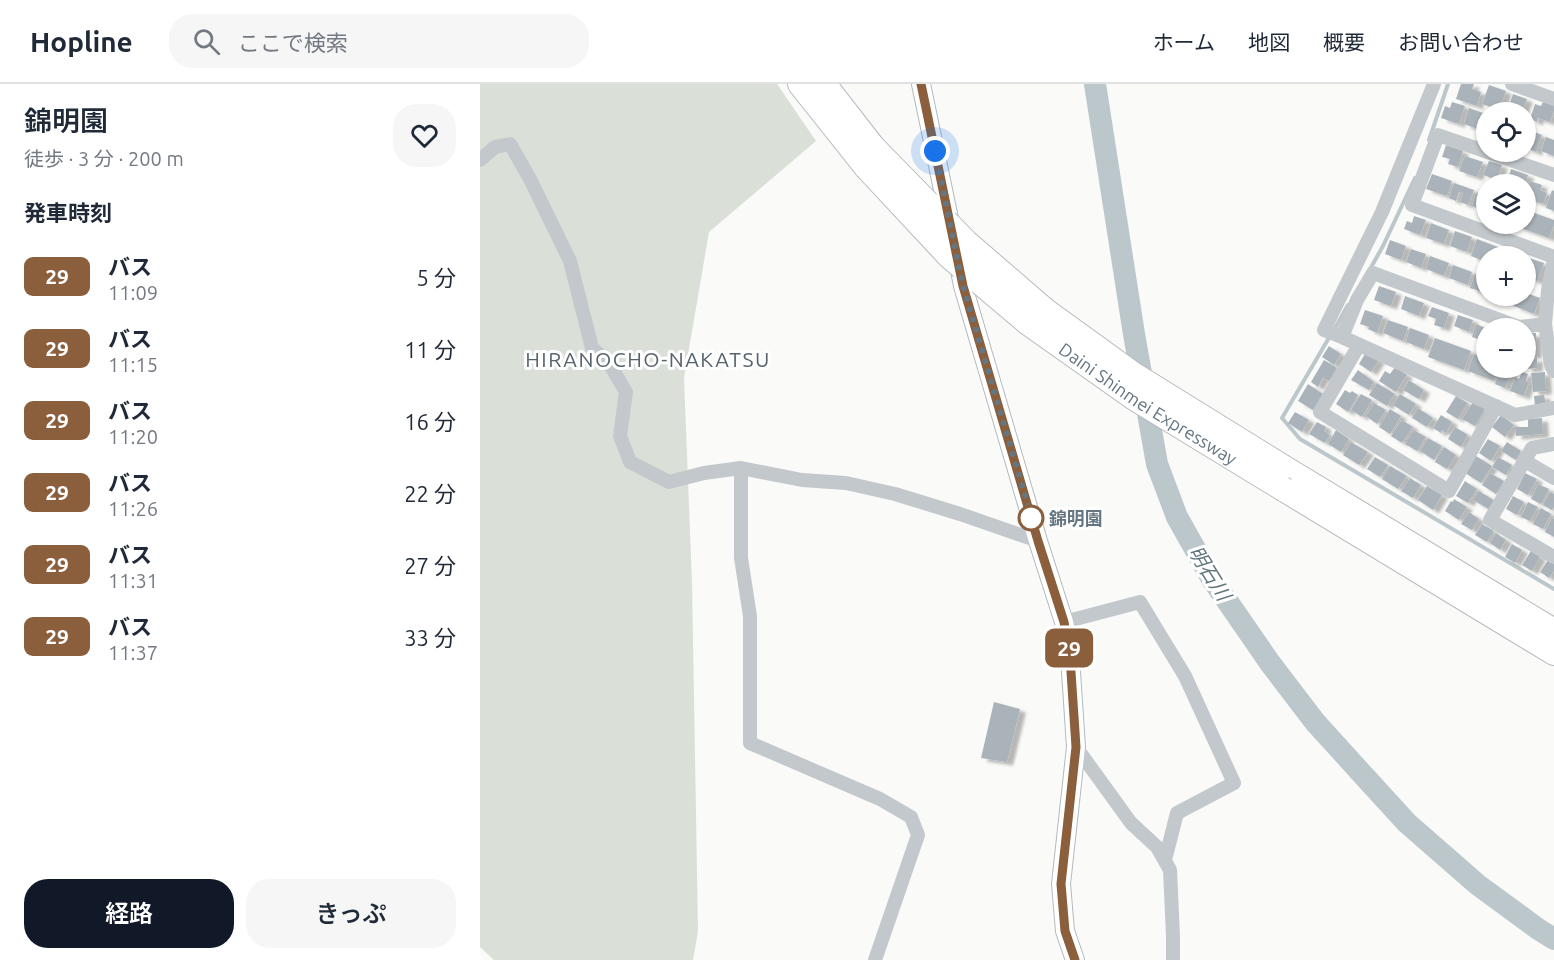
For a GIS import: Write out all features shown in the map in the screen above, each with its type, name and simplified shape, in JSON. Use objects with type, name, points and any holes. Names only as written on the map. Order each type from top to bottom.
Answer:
[{"type":"highway","name":"Daini Shinmei Expressway","points":[[800,84],[870,157],[950,256],[1028,323],[1134,398],[1284,479],[1554,631]]},
{"type":"highway","name":"Daini Shinmei Expressway","points":[[825,84],[870,157]]},
{"type":"highway","name":"Daini Shinmei Expressway","points":[[1284,479],[1554,653]]},
{"type":"main road","points":[[921,84],[963,286],[1064,622],[1070,657],[1076,747],[1061,884],[1065,931],[1075,960]]},
{"type":"street","points":[[1434,84],[1382,213],[1324,330],[1515,415],[1554,408]]},
{"type":"street","points":[[1512,84],[1554,99]]},
{"type":"street","points":[[1554,175],[1438,135],[1412,205],[1554,259],[1545,324],[1554,371]]},
{"type":"street","points":[[480,160],[495,147],[510,144],[530,179],[570,261],[592,348],[609,363],[626,392],[620,436],[630,462],[669,482],[704,472],[741,468],[802,480],[846,483],[895,494],[1038,541]]},
{"type":"street","points":[[1342,337],[1357,300],[1373,273],[1519,327],[1545,324]]},
{"type":"street","points":[[1359,345],[1320,412],[1449,491],[1496,406]]},
{"type":"street","points":[[1554,444],[1532,448],[1491,520],[1554,557]]},
{"type":"street","points":[[1525,461],[1554,478]]},
{"type":"street","points":[[741,468],[741,558],[750,616],[750,743],[880,799],[911,817],[918,835],[875,960]]},
{"type":"street","points":[[1064,622],[1140,602],[1185,676],[1234,783],[1177,813],[1165,860]]},
{"type":"street","points":[[1076,747],[1131,824],[1157,847],[1170,870],[1173,960]]},
{"type":"shaded area","points":[[480,84],[777,84],[816,141],[709,232],[684,378],[692,583],[698,931],[693,960],[494,960],[480,947]]},
{"type":"building","points":[[1461,84],[1474,84],[1472,89],[1481,92],[1476,106],[1456,99]]},
{"type":"building","points":[[1489,85],[1506,91],[1502,102],[1483,102]]},
{"type":"building","points":[[1513,94],[1527,99],[1526,102],[1510,102]]},
{"type":"building","points":[[1452,102],[1465,106],[1459,124],[1441,118],[1445,106],[1450,108]]},
{"type":"building","points":[[1543,102],[1554,105],[1550,122],[1538,118],[1536,122],[1536,104],[1541,106]]},
{"type":"building","points":[[1469,108],[1476,110],[1476,128],[1464,124]]},
{"type":"building","points":[[1536,133],[1542,135],[1536,152]]},
{"type":"building","points":[[1546,137],[1554,140],[1554,156],[1541,151]]},
{"type":"building","points":[[1446,145],[1463,151],[1458,167],[1448,164],[1450,159],[1442,157]]},
{"type":"building","points":[[1465,156],[1476,160],[1476,162],[1483,162],[1476,177],[1459,171]]},
{"type":"building","points":[[1489,162],[1502,165],[1499,174],[1483,174]]},
{"type":"building","points":[[1511,169],[1525,174],[1509,174]]},
{"type":"building","points":[[1432,174],[1452,181],[1447,196],[1426,189]]},
{"type":"building","points":[[1454,183],[1474,190],[1468,205],[1460,202],[1463,193],[1459,192],[1456,201],[1449,198]]},
{"type":"building","points":[[1536,183],[1542,185],[1540,190],[1547,193],[1543,204],[1536,202]]},
{"type":"building","points":[[1552,190],[1554,191],[1554,211],[1546,208]]},
{"type":"building","points":[[1476,193],[1476,207],[1472,206]]},
{"type":"building","points":[[1536,214],[1554,220],[1549,238],[1536,233]]},
{"type":"building","points":[[1414,216],[1426,220],[1420,235],[1404,229],[1407,221],[1412,223]]},
{"type":"building","points":[[1431,223],[1449,230],[1444,244],[1426,238]]},
{"type":"building","points":[[1455,231],[1472,237],[1467,252],[1450,246]]},
{"type":"building","points":[[1477,239],[1495,246],[1476,246],[1476,258],[1471,256]]},
{"type":"building","points":[[1390,240],[1406,246],[1401,260],[1385,254]]},
{"type":"building","points":[[1411,249],[1426,254],[1421,268],[1406,262]]},
{"type":"building","points":[[1430,256],[1449,263],[1444,276],[1426,269]]},
{"type":"building","points":[[1536,260],[1544,263],[1536,281]]},
{"type":"building","points":[[1453,265],[1472,272],[1468,285],[1449,278]]},
{"type":"building","points":[[1475,274],[1476,274],[1476,290],[1470,288]]},
{"type":"building","points":[[1379,286],[1396,292],[1391,306],[1374,300]]},
{"type":"building","points":[[1405,296],[1424,303],[1419,316],[1401,309]]},
{"type":"building","points":[[1536,297],[1540,298],[1534,314],[1514,306],[1536,306]]},
{"type":"building","points":[[1432,307],[1449,313],[1444,328],[1434,325],[1436,319],[1428,316]]},
{"type":"building","points":[[1365,310],[1383,316],[1377,333],[1360,324]]},
{"type":"building","points":[[1458,315],[1473,320],[1469,332],[1454,326]]},
{"type":"building","points":[[1388,320],[1408,327],[1403,341],[1383,333]]},
{"type":"building","points":[[1476,324],[1476,338],[1472,337]]},
{"type":"building","points":[[1410,328],[1429,335],[1424,349],[1406,342]]},
{"type":"building","points":[[1435,338],[1471,351],[1464,370],[1428,357]]},
{"type":"building","points":[[1329,346],[1341,354],[1334,365],[1322,357]]},
{"type":"building","points":[[1366,352],[1379,360],[1371,372],[1359,364]]},
{"type":"building","points":[[1474,354],[1476,355],[1476,374],[1468,371]]},
{"type":"building","points":[[1324,360],[1337,368],[1329,381],[1323,378],[1318,387],[1311,382]]},
{"type":"building","points":[[1395,367],[1407,375],[1396,392],[1379,381],[1385,371],[1390,374]]},
{"type":"building","points":[[1358,370],[1374,382],[1369,390],[1351,380]]},
{"type":"building","points":[[1545,372],[1546,391],[1533,392],[1532,378],[1536,378],[1536,373]]},
{"type":"building","points":[[1497,378],[1509,378],[1505,388],[1495,384]]},
{"type":"building","points":[[1515,378],[1527,378],[1526,381],[1529,382],[1524,396],[1510,391]]},
{"type":"building","points":[[1409,380],[1424,390],[1419,399],[1403,390]]},
{"type":"building","points":[[1377,383],[1395,394],[1387,406],[1369,395]]},
{"type":"building","points":[[1308,384],[1323,394],[1313,410],[1298,401]]},
{"type":"building","points":[[1345,390],[1358,395],[1348,412],[1336,404]]},
{"type":"building","points":[[1361,394],[1372,400],[1362,417],[1351,410]]},
{"type":"building","points":[[1400,394],[1416,404],[1409,415],[1393,405]]},
{"type":"building","points":[[1544,395],[1546,405],[1535,406],[1534,396]]},
{"type":"building","points":[[1456,396],[1468,403],[1458,419],[1446,412]]},
{"type":"building","points":[[1473,402],[1485,409],[1475,426],[1462,419]]},
{"type":"building","points":[[1374,403],[1386,410],[1377,424],[1366,416]]},
{"type":"building","points":[[1418,408],[1433,418],[1427,427],[1412,418]]},
{"type":"building","points":[[1390,409],[1401,416],[1390,434],[1379,427]]},
{"type":"building","points":[[1295,412],[1309,420],[1302,432],[1288,423]]},
{"type":"building","points":[[1441,415],[1452,422],[1446,433],[1433,428]]},
{"type":"building","points":[[1501,415],[1514,425],[1505,437],[1492,427]]},
{"type":"building","points":[[1542,418],[1543,434],[1516,436],[1515,427],[1528,427],[1528,419]]},
{"type":"building","points":[[1402,420],[1413,427],[1402,443],[1391,436]]},
{"type":"building","points":[[1317,422],[1326,427],[1324,431],[1330,435],[1325,443],[1309,434]]},
{"type":"building","points":[[1455,427],[1468,435],[1461,447],[1448,439]]},
{"type":"building","points":[[1336,430],[1349,439],[1341,452],[1328,444]]},
{"type":"building","points":[[1414,430],[1426,437],[1417,451],[1405,444]]},
{"type":"building","points":[[1428,438],[1442,446],[1434,460],[1420,451]]},
{"type":"building","points":[[1488,439],[1500,446],[1491,461],[1479,453]]},
{"type":"building","points":[[1351,442],[1368,452],[1359,465],[1343,455]]},
{"type":"building","points":[[1507,442],[1521,451],[1516,460],[1501,451]]},
{"type":"building","points":[[1444,447],[1456,455],[1447,469],[1435,462]]},
{"type":"building","points":[[1476,456],[1492,466],[1481,483],[1465,473]]},
{"type":"building","points":[[1375,457],[1388,465],[1380,477],[1367,469]]},
{"type":"building","points":[[1498,457],[1512,465],[1506,475],[1492,467]]},
{"type":"building","points":[[1390,466],[1407,476],[1398,489],[1382,479]]},
{"type":"building","points":[[1490,473],[1504,481],[1496,494],[1482,485]]},
{"type":"building","points":[[1525,473],[1537,479],[1528,495],[1517,489]]},
{"type":"building","points":[[1410,478],[1421,485],[1413,498],[1401,491]]},
{"type":"building","points":[[1465,481],[1477,489],[1468,503],[1456,496]]},
{"type":"building","points":[[1538,484],[1549,489],[1541,504],[1531,499]]},
{"type":"building","points":[[1427,486],[1442,495],[1433,510],[1418,500]]},
{"type":"building","points":[[1479,491],[1495,501],[1490,510],[1473,500]]},
{"type":"building","points":[[1550,492],[1554,494],[1552,510],[1543,505]]},
{"type":"building","points":[[1513,496],[1524,502],[1517,515],[1506,509]]},
{"type":"building","points":[[1454,499],[1467,507],[1459,520],[1445,511]]},
{"type":"building","points":[[1528,502],[1538,507],[1530,521],[1521,517]]},
{"type":"building","points":[[1541,508],[1551,514],[1543,529],[1533,524]]},
{"type":"building","points":[[1469,512],[1479,519],[1472,530],[1461,524]]},
{"type":"building","points":[[1552,518],[1554,519],[1554,537],[1545,532]]},
{"type":"building","points":[[1482,524],[1494,531],[1487,542],[1475,535]]},
{"type":"building","points":[[1496,533],[1506,540],[1500,550],[1490,543]]},
{"type":"building","points":[[1512,544],[1522,550],[1515,563],[1505,557]]},
{"type":"building","points":[[1531,551],[1540,557],[1532,571],[1522,565]]},
{"type":"building","points":[[1548,560],[1554,564],[1554,571],[1549,578],[1540,572]]},
{"type":"building","points":[[994,702],[1020,709],[1007,762],[981,758]]},
{"type":"waterway","name":"明石川","points":[[1095,84],[1157,464],[1177,517],[1212,579],[1270,663],[1315,722],[1407,823],[1478,885],[1554,939]]},
{"type":"waterway","points":[[1429,140],[1448,84]]},
{"type":"waterway","points":[[1369,271],[1415,178]]},
{"type":"waterway","points":[[1334,330],[1348,305]]},
{"type":"waterway","points":[[1330,336],[1282,418],[1300,439],[1554,589]]},
{"type":"bus line","name":"29","points":[[921,84],[963,286],[1064,622],[1070,657],[1076,747],[1061,884],[1065,931],[1075,960]]},
{"type":"place","name":"錦明園","points":[[1031,518]]},
{"type":"district","name":"HIRANOCHO-NAKATSU","points":[[648,359]]},
{"type":"route","points":[[935,151],[963,286],[1031,518]]}]
